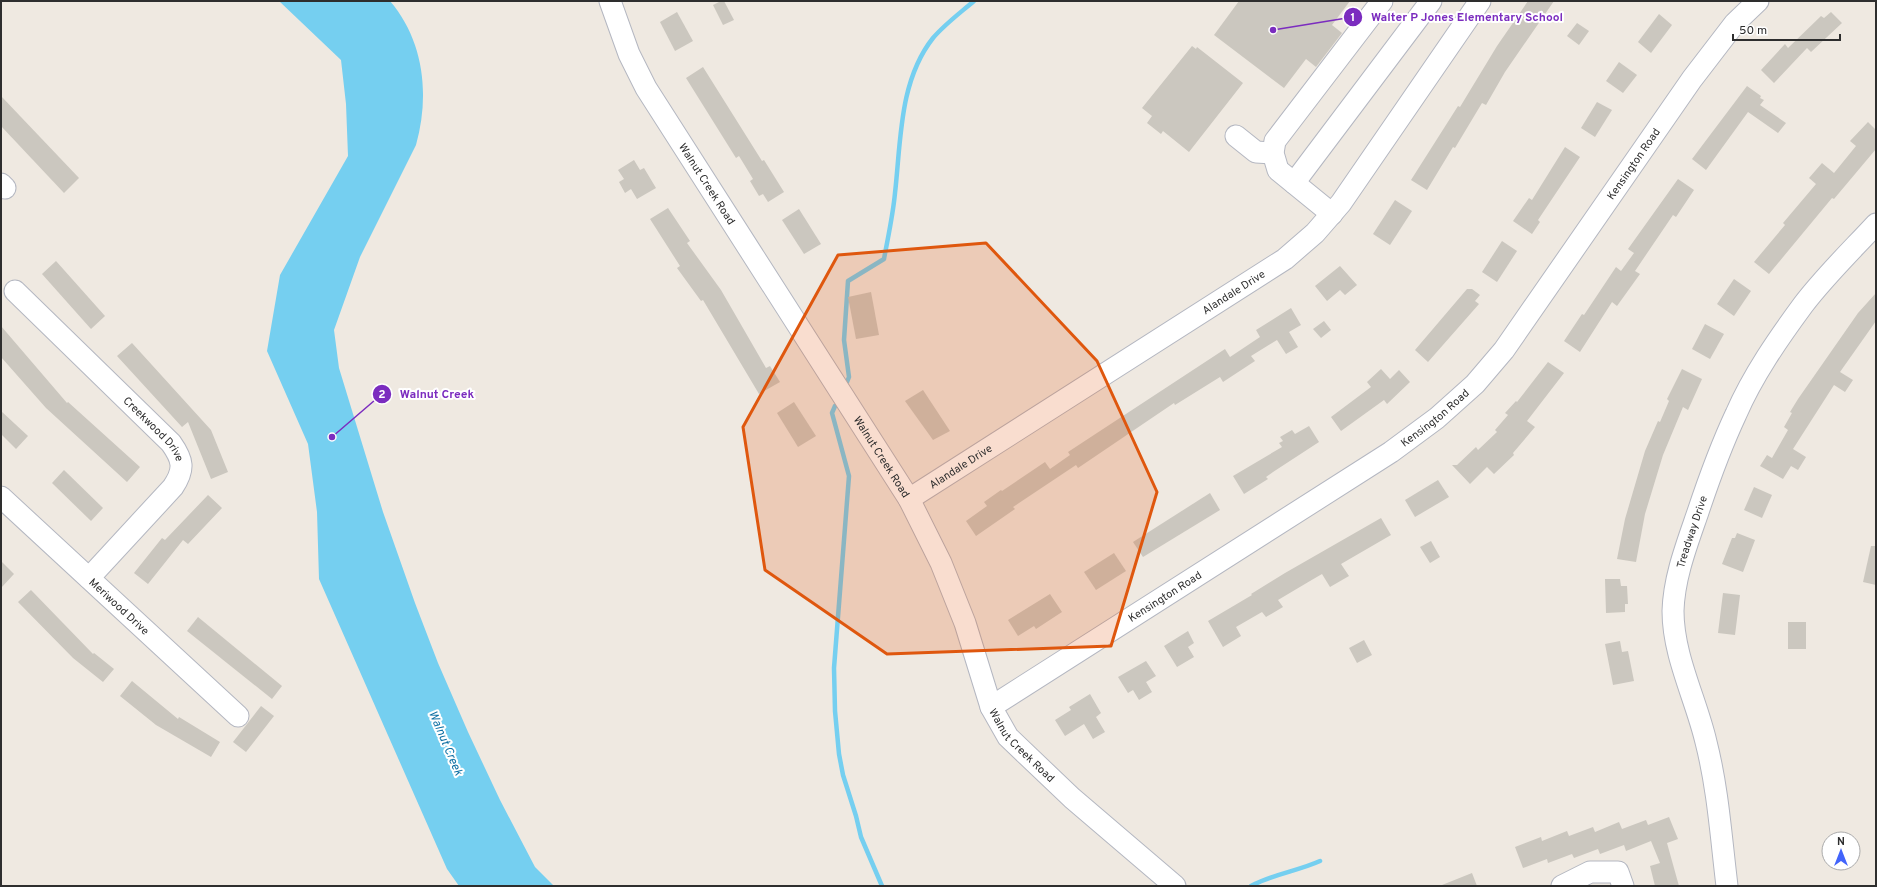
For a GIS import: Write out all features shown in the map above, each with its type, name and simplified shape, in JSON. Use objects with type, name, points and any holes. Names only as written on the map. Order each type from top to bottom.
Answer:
[{"type":"street","name":"Walnut Creek Road","points":[[610,1],[629,54],[646,88],[909,499],[942,563],[965,623],[991,707],[1008,737],[1072,798],[1175,886]]},
{"type":"street","points":[[1332,214],[1278,170],[1273,153],[1275,141],[1382,1]]},
{"type":"street","points":[[1294,183],[1431,1]]},
{"type":"street","name":"Kensington Road","points":[[991,707],[1391,452],[1437,418],[1475,384],[1504,350],[1692,79],[1736,23],[1758,1]]},
{"type":"street","name":"Alandale Drive","points":[[909,499],[1285,259],[1315,233],[1341,203],[1471,4]]},
{"type":"street","points":[[1236,136],[1256,152],[1273,153]]},
{"type":"street","name":"Treadway Drive","points":[[1727,886],[1717,793],[1706,740],[1680,656],[1675,633],[1673,612],[1681,561],[1716,462],[1736,413],[1765,359],[1804,304],[1876,224]]},
{"type":"street","name":"Creekwood Drive","points":[[15,291],[171,443],[179,455],[182,466],[180,477],[173,488],[89,578]]},
{"type":"street","name":"Meriwood Drive","points":[[1,497],[238,716]]},
{"type":"street","points":[[1562,886],[1590,872],[1618,872],[1623,886]]},
{"type":"highlighted area","points":[[986,243],[1097,361],[1157,492],[1111,646],[887,654],[765,570],[743,427],[838,255]]},
{"type":"water","points":[[279,1],[390,1],[410,33],[417,51],[421,69],[423,107],[416,145],[360,257],[334,330],[339,368],[383,512],[438,663],[500,800],[535,867],[554,886],[459,886],[447,869],[319,579],[317,512],[308,444],[267,351],[280,275],[348,156],[346,104],[341,60]]},
{"type":"building","points":[[724,1],[734,20],[723,25],[713,5]]},
{"type":"building","points":[[1239,1],[1350,1],[1332,25],[1342,33],[1316,67],[1306,59],[1284,88],[1214,35]]},
{"type":"building","points":[[1528,1],[1554,1],[1505,72],[1486,105],[1482,103],[1455,148],[1453,147],[1427,190],[1411,180],[1458,106],[1460,107],[1497,46]]},
{"type":"building","points":[[677,12],[693,41],[675,51],[660,22]]},
{"type":"building","points":[[1831,12],[1842,23],[1811,52],[1807,48],[1774,83],[1761,70],[1785,44],[1788,48],[1821,16],[1824,18]]},
{"type":"building","points":[[1659,14],[1672,25],[1651,53],[1638,42]]},
{"type":"building","points":[[1577,23],[1589,31],[1579,45],[1567,36]]},
{"type":"building","points":[[1192,46],[1196,49],[1197,47],[1243,83],[1189,152],[1163,131],[1161,134],[1147,123],[1152,116],[1142,108]]},
{"type":"building","points":[[1619,62],[1637,75],[1623,93],[1606,81]]},
{"type":"building","points":[[703,67],[762,161],[764,160],[784,192],[768,202],[763,194],[759,196],[750,181],[753,179],[739,156],[736,158],[686,78]]},
{"type":"building","points":[[1747,86],[1764,100],[1760,105],[1786,123],[1778,133],[1748,112],[1706,170],[1692,159]]},
{"type":"building","points":[[1,96],[79,178],[64,193],[1,126]]},
{"type":"building","points":[[1597,102],[1612,110],[1595,137],[1581,128]]},
{"type":"building","points":[[1868,122],[1876,130],[1876,149],[1834,199],[1832,198],[1769,274],[1754,262],[1785,225],[1783,223],[1816,184],[1809,178],[1822,163],[1834,173],[1856,146],[1850,141]]},
{"type":"building","points":[[1565,147],[1580,157],[1538,220],[1540,222],[1532,234],[1513,221],[1529,198],[1532,200]]},
{"type":"building","points":[[634,160],[640,170],[644,168],[656,188],[637,199],[631,189],[625,193],[619,182],[624,179],[618,170]]},
{"type":"building","points":[[1678,179],[1694,190],[1676,217],[1673,215],[1635,271],[1640,274],[1617,306],[1612,302],[1580,352],[1564,341],[1582,314],[1584,315],[1616,267],[1621,271],[1634,253],[1628,249]]},
{"type":"building","points":[[1395,200],[1412,211],[1390,245],[1373,234]]},
{"type":"building","points":[[668,208],[690,241],[687,243],[721,290],[766,368],[770,366],[780,382],[759,394],[703,300],[701,301],[677,268],[680,266],[650,219]]},
{"type":"building","points":[[799,209],[821,244],[804,254],[782,220]]},
{"type":"building","points":[[1502,241],[1517,251],[1497,282],[1482,272]]},
{"type":"building","points":[[56,261],[105,316],[91,329],[42,274]]},
{"type":"building","points":[[1340,266],[1357,285],[1345,295],[1340,290],[1327,301],[1315,286]]},
{"type":"building","points":[[1734,279],[1751,291],[1734,316],[1717,304]]},
{"type":"building","points":[[1467,289],[1472,289],[1480,295],[1475,301],[1479,304],[1428,362],[1415,350]]},
{"type":"building","points":[[871,292],[879,335],[856,339],[848,297]]},
{"type":"building","points":[[1876,293],[1876,321],[1840,372],[1853,380],[1845,392],[1834,385],[1793,449],[1806,457],[1798,470],[1791,466],[1783,479],[1760,466],[1767,455],[1772,458],[1788,430],[1784,427],[1792,413],[1790,412],[1798,399],[1858,313]]},
{"type":"building","points":[[1291,308],[1301,325],[1289,332],[1298,347],[1286,354],[1277,340],[1251,356],[1255,361],[1223,382],[1220,377],[1175,405],[1174,403],[1078,468],[1076,465],[1013,507],[1015,509],[976,536],[966,521],[987,506],[984,502],[1045,462],[1050,469],[1070,455],[1068,452],[1225,349],[1230,357],[1260,337],[1256,330]]},
{"type":"building","points":[[1324,321],[1331,330],[1321,338],[1313,329]]},
{"type":"building","points":[[1705,324],[1724,334],[1710,359],[1692,349]]},
{"type":"building","points":[[1,326],[67,403],[68,402],[140,467],[127,482],[46,408],[1,357]]},
{"type":"building","points":[[132,343],[211,430],[228,472],[211,479],[188,422],[182,427],[117,356]]},
{"type":"building","points":[[1548,362],[1564,373],[1527,421],[1535,427],[1513,453],[1514,455],[1494,474],[1487,467],[1470,484],[1452,465],[1457,465],[1476,447],[1478,450],[1497,432],[1495,430],[1508,415],[1505,413],[1516,401],[1517,402]]},
{"type":"building","points":[[1381,369],[1390,379],[1399,370],[1410,382],[1387,404],[1384,400],[1341,431],[1331,417],[1371,387],[1367,382]]},
{"type":"building","points":[[1682,369],[1702,379],[1688,410],[1683,407],[1663,455],[1645,514],[1636,562],[1617,559],[1625,519],[1645,451],[1658,421],[1660,422],[1669,401],[1667,399]]},
{"type":"building","points":[[923,390],[950,431],[933,440],[905,401]]},
{"type":"building","points":[[794,402],[816,436],[798,447],[777,413]]},
{"type":"building","points":[[1,411],[28,436],[16,449],[1,434]]},
{"type":"building","points":[[1309,426],[1319,442],[1273,472],[1266,477],[1268,479],[1244,494],[1233,476],[1282,447],[1279,443],[1283,441],[1280,437],[1292,430],[1295,434]]},
{"type":"building","points":[[64,470],[103,508],[91,521],[52,483]]},
{"type":"building","points":[[1438,480],[1449,497],[1415,517],[1405,500]]},
{"type":"building","points":[[1754,487],[1772,495],[1762,518],[1744,510]]},
{"type":"building","points":[[1210,493],[1220,510],[1143,557],[1133,542]]},
{"type":"building","points":[[208,495],[222,508],[188,544],[183,540],[148,584],[134,573],[162,538],[165,540]]},
{"type":"building","points":[[1381,518],[1391,535],[1341,564],[1349,576],[1330,587],[1322,574],[1278,600],[1283,607],[1266,617],[1262,612],[1236,627],[1241,636],[1223,647],[1208,621],[1252,595],[1251,594],[1285,573]]},
{"type":"building","points":[[1737,533],[1755,540],[1743,572],[1722,564],[1732,538],[1735,538]]},
{"type":"building","points":[[1431,541],[1440,557],[1430,563],[1420,547]]},
{"type":"building","points":[[1871,546],[1876,546],[1876,585],[1863,582]]},
{"type":"building","points":[[1114,553],[1126,571],[1096,590],[1084,572]]},
{"type":"building","points":[[1,561],[14,574],[1,588]]},
{"type":"building","points":[[1605,579],[1620,579],[1621,586],[1627,586],[1628,604],[1625,604],[1625,612],[1606,613]]},
{"type":"building","points":[[31,590],[93,654],[94,653],[114,669],[103,682],[73,658],[18,602]]},
{"type":"building","points":[[1723,593],[1740,595],[1735,635],[1718,633]]},
{"type":"building","points":[[1050,594],[1062,612],[1036,629],[1034,626],[1018,636],[1008,620]]},
{"type":"building","points":[[198,617],[282,686],[272,699],[187,631]]},
{"type":"building","points":[[1788,622],[1806,622],[1806,649],[1788,649]]},
{"type":"building","points":[[1188,631],[1194,643],[1188,647],[1194,657],[1177,667],[1164,646]]},
{"type":"building","points":[[1364,640],[1372,655],[1357,663],[1349,648]]},
{"type":"building","points":[[1620,641],[1622,652],[1628,651],[1634,681],[1613,685],[1605,644]]},
{"type":"building","points":[[1146,661],[1156,676],[1146,682],[1152,692],[1139,700],[1133,690],[1128,693],[1118,677]]},
{"type":"building","points":[[132,681],[178,719],[179,717],[220,742],[211,757],[156,725],[120,696]]},
{"type":"building","points":[[1090,694],[1101,713],[1096,717],[1105,732],[1093,739],[1084,724],[1065,736],[1055,720],[1071,710],[1069,707]]},
{"type":"building","points":[[261,706],[274,716],[246,752],[233,742]]},
{"type":"building","points":[[1669,817],[1678,839],[1667,843],[1679,886],[1655,886],[1650,866],[1660,863],[1651,841],[1626,851],[1624,845],[1600,854],[1598,849],[1574,858],[1572,854],[1548,863],[1547,859],[1523,868],[1515,847],[1541,837],[1542,841],[1567,831],[1569,836],[1593,827],[1595,832],[1619,822],[1622,829],[1646,820],[1648,825]]},
{"type":"building","points":[[1472,873],[1477,886],[1442,886],[1442,885]]},
{"type":"waterway","points":[[847,382],[849,377],[844,340],[848,281],[884,259],[894,201],[904,112],[914,73],[922,55],[933,38],[974,1]]},
{"type":"waterway","points":[[835,406],[832,413],[849,476],[834,668],[835,711],[839,754],[843,775],[861,837],[882,886]]},
{"type":"waterway","points":[[1251,886],[1268,878],[1320,861]]},
{"type":"place","name":"Walter P Jones Elementary School","points":[[1273,30]]},
{"type":"place","name":"Walnut Creek","points":[[332,437]]}]
